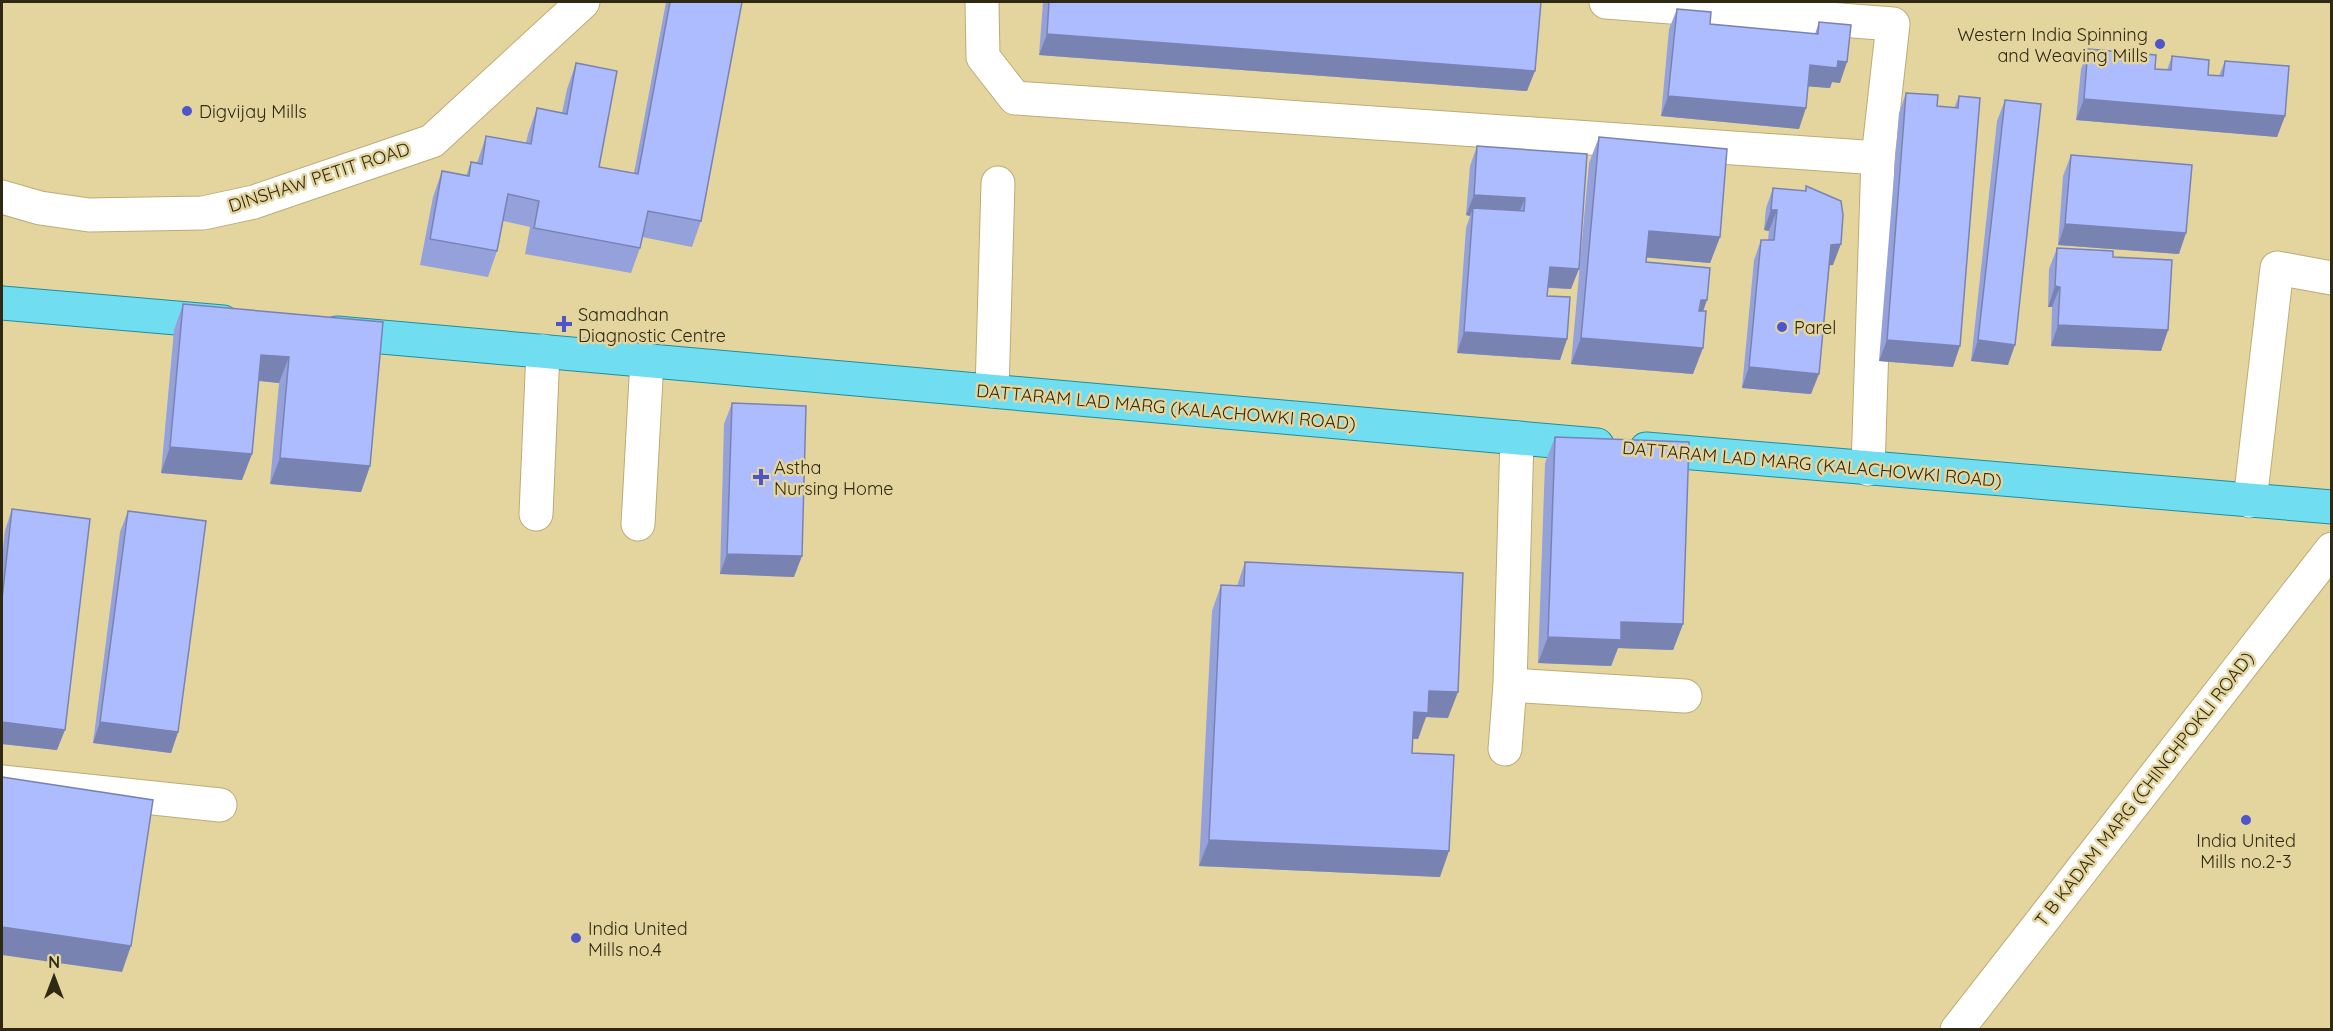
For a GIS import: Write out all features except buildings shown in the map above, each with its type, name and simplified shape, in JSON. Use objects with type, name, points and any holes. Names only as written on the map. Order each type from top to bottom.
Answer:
[{"type":"main road","points":[[2,303],[249,325]]},
{"type":"main road","name":"DATTARAM LAD MARG (KALACHOWKI ROAD)","points":[[308,330],[1868,469],[2331,507]]},
{"type":"street","name":"DINSHAW PETIT ROAD","points":[[2,197],[40,208],[89,215],[202,213],[254,201],[432,141],[583,2]]},
{"type":"street","points":[[982,2],[983,57],[1015,98],[1878,158]]},
{"type":"street","points":[[1606,2],[1893,24],[1878,158],[1868,469]]},
{"type":"street","points":[[992,391],[998,183]]},
{"type":"street","points":[[2250,501],[2277,268],[2331,278]]},
{"type":"street","points":[[536,514],[543,351]]},
{"type":"street","points":[[638,524],[646,360]]},
{"type":"street","points":[[1505,749],[1510,685],[1517,438]]},
{"type":"street","name":"T B KADAM MARG (CHINCHPOKLI ROAD)","points":[[1957,1029],[2331,549]]},
{"type":"street","points":[[1510,685],[1684,696]]},
{"type":"street","points":[[2,782],[220,805]]},
{"type":"place","name":"Western India Spinning and Weaving Mills","points":[[2160,44]]},
{"type":"place","name":"Digvijay Mills","points":[[187,111]]},
{"type":"place","name":"Samadhan Diagnostic Centre","points":[[564,324]]},
{"type":"place","name":"Parel","points":[[1782,327]]},
{"type":"place","name":"Astha Nursing Home","points":[[761,477]]},
{"type":"place","name":"India United Mills no.2-3","points":[[2246,820]]},
{"type":"place","name":"India United Mills no.4","points":[[576,938]]}]
